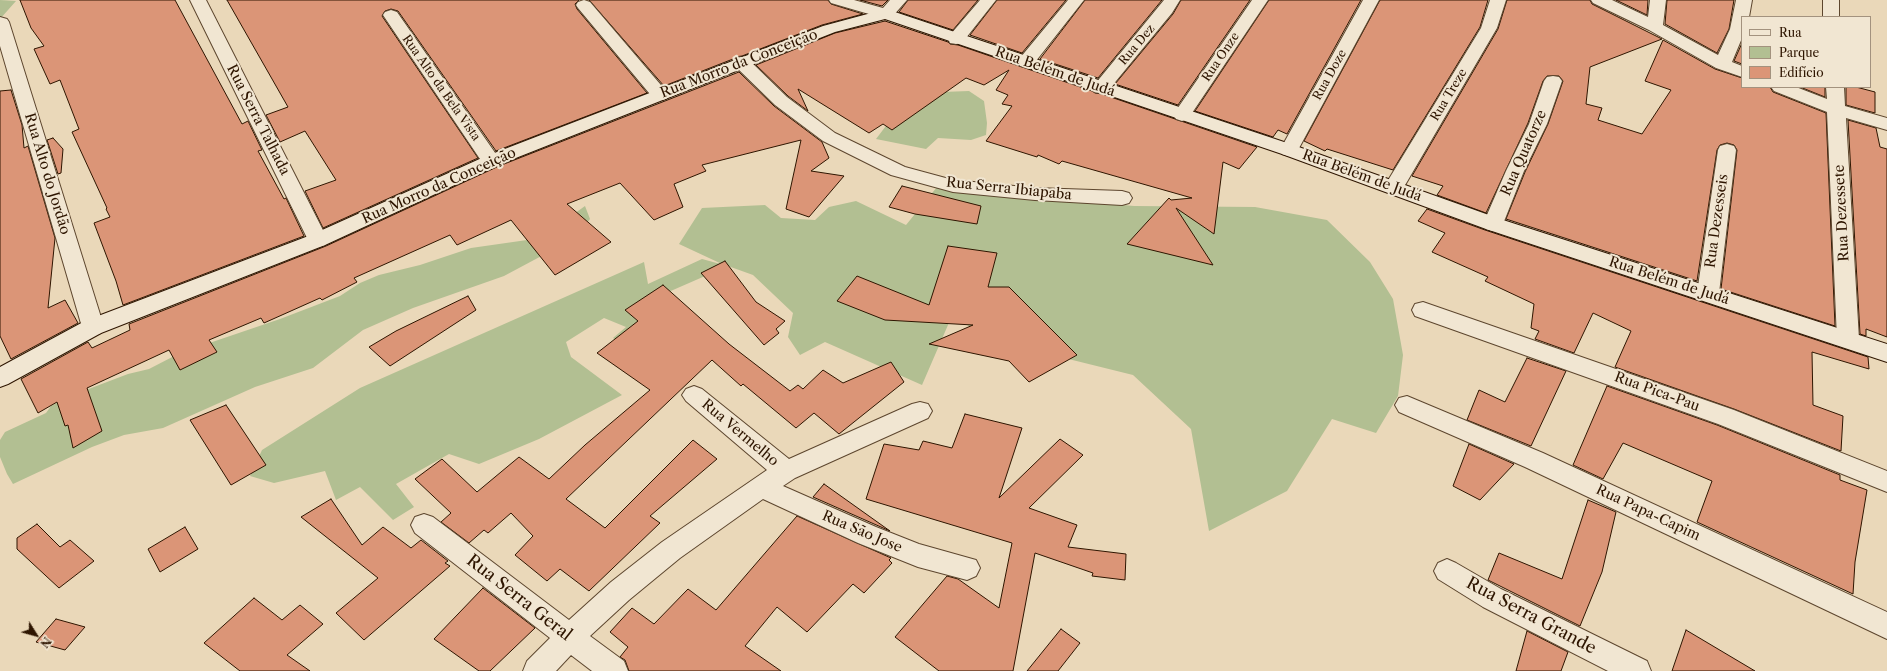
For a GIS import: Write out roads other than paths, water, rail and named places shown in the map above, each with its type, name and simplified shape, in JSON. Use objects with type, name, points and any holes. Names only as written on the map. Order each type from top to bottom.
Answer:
[{"type":"street","name":"Rua Serra Talhada","points":[[198,0],[318,240]]},
{"type":"street","name":"Rua Belém de Judá","points":[[837,0],[886,14],[1100,88],[1289,150],[1493,224],[1708,293],[1887,353]]},
{"type":"street","points":[[886,14],[899,0]]},
{"type":"street","points":[[956,38],[988,0]]},
{"type":"street","points":[[1026,62],[1076,0]]},
{"type":"street","name":"Rua Dez","points":[[1100,88],[1166,10],[1172,0]]},
{"type":"street","name":"Rua Onze","points":[[1182,115],[1260,0]]},
{"type":"street","name":"Rua Doze","points":[[1289,150],[1371,0]]},
{"type":"street","name":"Rua Treze","points":[[1394,187],[1489,28],[1498,0]]},
{"type":"street","points":[[1599,0],[1655,27],[1722,64],[1741,72]]},
{"type":"street","points":[[1655,27],[1658,0]]},
{"type":"street","points":[[1722,64],[1738,29],[1744,0]]},
{"type":"street","points":[[1830,0],[1831,16]]},
{"type":"street","points":[[584,5],[660,95]]},
{"type":"street","name":"Rua Morro da Conceição","points":[[0,378],[93,327],[318,240],[491,161],[741,62],[829,29],[886,14]]},
{"type":"street","name":"Rua Alto da Bela Vista","points":[[391,15],[491,161]]},
{"type":"street","name":"Rua Alto do Jordão","points":[[1,22],[93,327]]},
{"type":"street","name":"Rua Serra Ibiapaba","points":[[741,62],[781,101],[829,137],[898,171],[953,186],[1035,194],[1122,198]]},
{"type":"street","name":"Rua Quatorze","points":[[1493,224],[1515,172],[1538,124],[1552,81]]},
{"type":"street","points":[[1783,88],[1836,109],[1887,124]]},
{"type":"street","name":"Rua Dezessete","points":[[1835,88],[1848,339]]},
{"type":"street","name":"Rua Dezesseis","points":[[1708,293],[1727,150]]},
{"type":"street","name":"Rua Pica-Pau","points":[[1423,310],[1726,417],[1887,482]]},
{"type":"street","name":"Rua Vermelho","points":[[694,395],[786,471]]},
{"type":"street","name":"Rua Papa-Capim","points":[[1407,405],[1570,476],[1887,626]]},
{"type":"street","points":[[537,671],[570,637],[620,591],[670,550],[761,487],[786,471],[920,411]]},
{"type":"street","name":"Rua São Jose","points":[[761,487],[867,535],[918,555],[967,568]]},
{"type":"street","name":"Rua Serra Geral","points":[[424,525],[614,671]]},
{"type":"street","name":"Rua Serra Grande","points":[[1447,571],[1492,598],[1637,671]]}]
